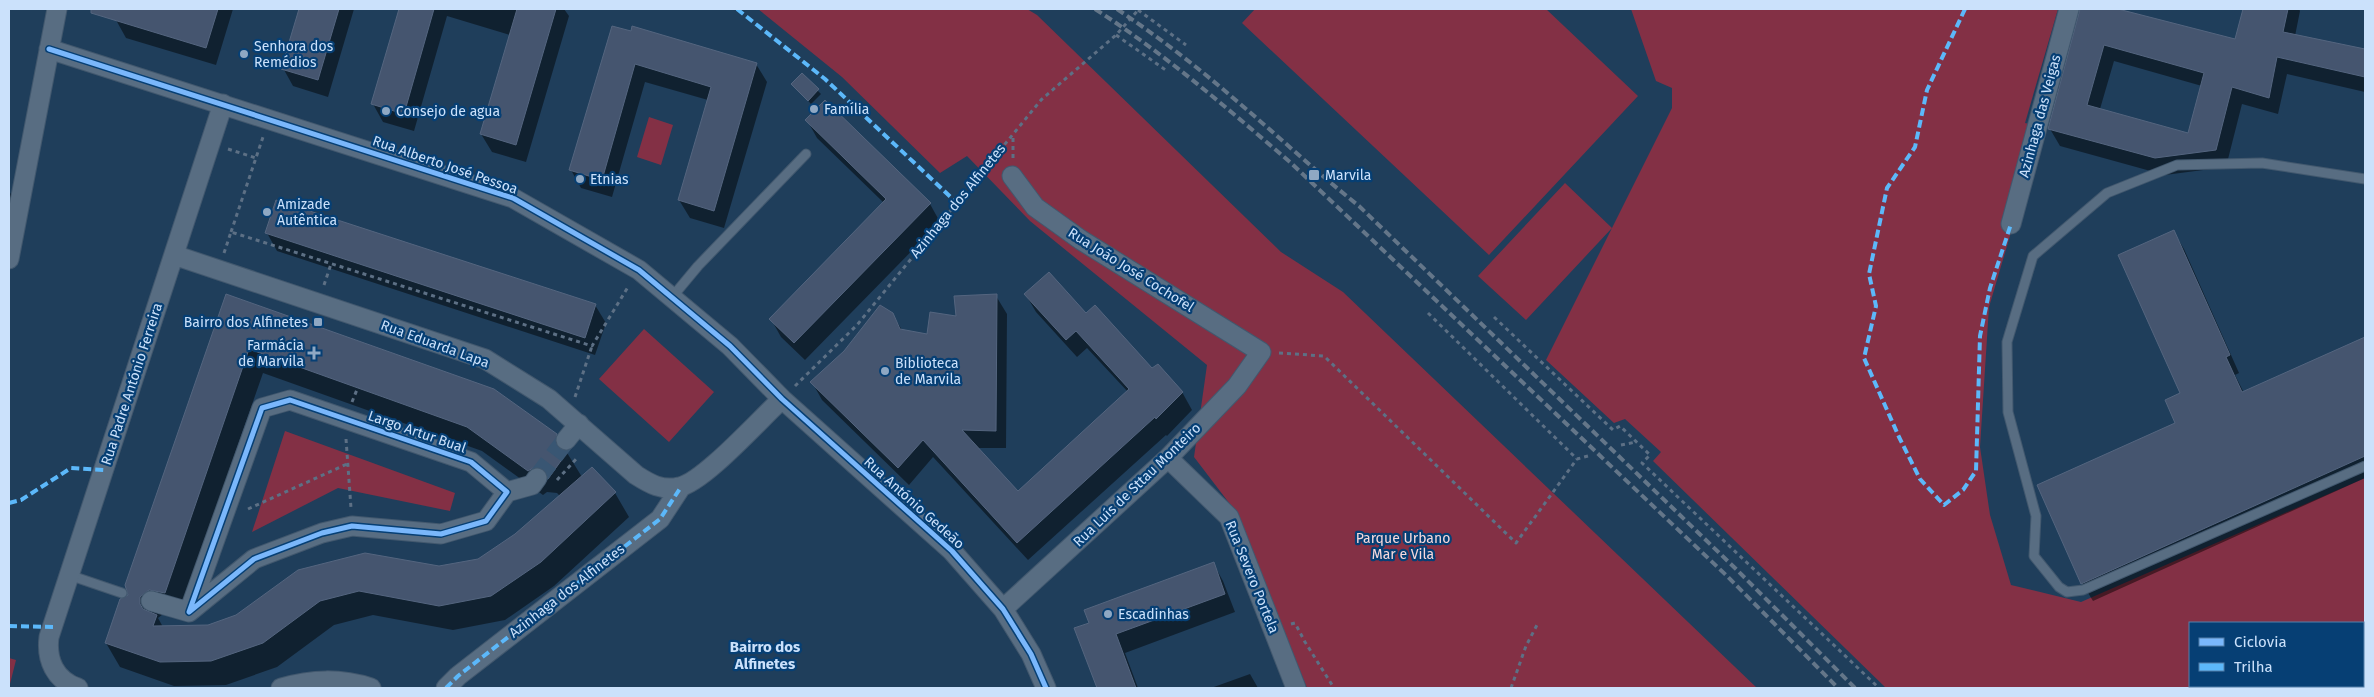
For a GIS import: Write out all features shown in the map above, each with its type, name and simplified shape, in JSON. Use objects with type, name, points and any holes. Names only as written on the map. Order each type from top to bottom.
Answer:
[{"type":"street","points":[[9,259],[57,9]]},
{"type":"street","name":"Azinhaga das Veigas","points":[[2011,224],[2069,9]]},
{"type":"street","name":"Rua Alberto José Pessoa","points":[[49,48],[513,198],[639,270],[674,296],[730,346],[782,398]]},
{"type":"street","name":"Rua Padre António Ferreira","points":[[78,688],[63,680],[51,664],[48,646],[49,637],[223,104]]},
{"type":"street","name":"Rua João José Cochofel","points":[[1012,176],[1035,207],[1080,240],[1261,352]]},
{"type":"street","name":"Rua Eduarda Lapa","points":[[174,255],[485,359],[549,400],[636,475],[649,484],[660,488],[681,487],[700,478],[782,398]]},
{"type":"street","name":"Rua Luís de Sttau Monteiro","points":[[1004,610],[1168,458],[1237,386],[1261,352]]},
{"type":"street","name":"Rua António Gedeão","points":[[782,398],[952,551],[1004,610],[1031,654],[1046,688]]},
{"type":"street","name":"Largo Artur Bual","points":[[189,612],[262,408],[290,400],[471,462],[507,492]]},
{"type":"street","points":[[566,440],[574,420]]},
{"type":"street","name":"Rua Severo Portela","points":[[1168,458],[1229,517],[1296,688]]},
{"type":"street","points":[[151,601],[189,612],[254,559],[322,533],[352,526],[441,534],[486,521],[507,492],[532,485],[537,478]]},
{"type":"street","name":"Azinhaga dos Alfinetes","points":[[446,688],[458,676],[660,519],[681,487]]},
{"type":"street","points":[[282,688],[310,681],[332,680],[371,688]]},
{"type":"lane","points":[[674,296],[698,266],[806,154]]},
{"type":"lane","points":[[2365,179],[2262,163],[2178,165],[2107,193],[2033,256],[2007,342],[2007,350],[2008,412],[2036,516],[2034,556],[2059,587],[2067,592],[2083,590],[2365,466]]},
{"type":"lane","points":[[70,576],[122,593]]},
{"type":"path","points":[[1139,9],[1186,45]]},
{"type":"path","points":[[1116,35],[1167,71]]},
{"type":"path","points":[[219,270],[269,120]]},
{"type":"path","points":[[210,143],[256,158]]},
{"type":"path","points":[[231,232],[592,346]]},
{"type":"path","points":[[574,420],[592,346],[639,270]]},
{"type":"path","points":[[1428,313],[1577,459]]},
{"type":"path","points":[[1494,317],[1613,430],[1620,426],[1637,442],[1650,455],[1642,463],[1879,688]]},
{"type":"path","points":[[1261,352],[1324,356],[1516,543],[1577,459],[1588,456]]},
{"type":"path","points":[[352,526],[345,419],[358,387]]},
{"type":"path","points":[[1621,445],[1637,442]]},
{"type":"path","points":[[222,521],[347,464]]},
{"type":"path","points":[[1274,629],[1295,622],[1305,642],[1334,688]]},
{"type":"path","points":[[1511,688],[1526,646],[1538,623]]},
{"type":"green space","name":"Parque Urbano Mar e Vila","points":[[758,9],[1027,9],[1037,15],[1281,252],[1343,292],[1757,688],[1307,688],[1236,512],[1194,457],[1207,365],[1030,221],[967,156],[940,173],[842,77]]},
{"type":"green space","points":[[1255,9],[1546,9],[1638,96],[1489,255],[1242,23]]},
{"type":"green space","points":[[1631,9],[2058,9],[2025,123],[2042,127],[1989,307],[1980,447],[1990,515],[2011,585],[2081,602],[2365,478],[2365,688],[1886,688],[1653,461],[1661,452],[1625,419],[1614,423],[1546,360],[1672,108],[1672,88],[1656,81]]},
{"type":"green space","points":[[649,117],[673,125],[661,165],[637,157]]},
{"type":"green space","points":[[1565,183],[1612,228],[1526,320],[1478,276]]},
{"type":"green space","points":[[644,329],[714,392],[669,442],[599,379]]},
{"type":"green space","points":[[285,431],[455,493],[450,511],[338,488],[252,532]]},
{"type":"green space","points":[[9,658],[16,660],[9,688]]},
{"type":"building","points":[[91,9],[218,9],[206,48],[91,13]]},
{"type":"building","points":[[299,9],[339,9],[318,80],[281,69]]},
{"type":"building","points":[[399,9],[434,9],[404,114],[371,104]]},
{"type":"building","points":[[517,9],[556,9],[516,145],[480,134]]},
{"type":"building","points":[[2080,9],[2118,9],[2235,39],[2243,9],[2288,9],[2283,32],[2365,49],[2365,77],[2277,57],[2269,98],[2232,87],[2216,150],[2155,158],[2048,129]],"holes":[[[2104,45],[2204,73],[2188,133],[2087,105]]]},
{"type":"building","points":[[612,26],[631,31],[632,26],[757,63],[714,211],[678,200],[711,87],[635,64],[602,180],[569,170]]},
{"type":"building","points":[[802,73],[819,89],[808,101],[791,84]]},
{"type":"building","points":[[825,100],[931,203],[794,343],[769,319],[886,199],[805,120]]},
{"type":"building","points":[[276,200],[596,304],[585,338],[265,233]]},
{"type":"building","points":[[2174,230],[2230,355],[2226,357],[2242,392],[2365,337],[2365,456],[2081,584],[2037,485],[2175,423],[2165,400],[2180,393],[2118,255]]},
{"type":"building","points":[[1049,272],[1086,313],[1095,305],[1152,368],[1158,364],[1183,392],[1156,419],[1155,417],[1017,543],[923,440],[898,468],[810,382],[844,351],[880,305],[893,313],[900,329],[927,334],[930,312],[956,316],[954,296],[997,294],[996,431],[962,430],[1018,491],[1129,389],[1076,331],[1066,340],[1024,294]]},
{"type":"building","points":[[226,294],[494,389],[557,434],[556,444],[559,449],[568,451],[548,479],[543,469],[533,468],[528,471],[467,427],[249,349],[165,593],[149,590],[140,597],[140,604],[143,609],[157,615],[153,626],[208,625],[236,615],[298,570],[365,553],[439,566],[478,559],[515,534],[592,467],[616,492],[541,562],[491,596],[439,606],[359,591],[320,601],[263,643],[211,661],[160,662],[105,643],[120,599],[128,595],[125,585]]},
{"type":"building","points":[[1214,562],[1225,594],[1116,634],[1136,688],[1097,688],[1074,628],[1089,623],[1084,610]]},
{"type":"tunnel","points":[[537,478],[566,440]]},
{"type":"railway","points":[[1095,9],[1171,63],[1291,163],[1727,576],[1838,688]]},
{"type":"railway","points":[[1117,9],[1161,40],[1204,74],[1359,206],[1737,570],[1855,688]]},
{"type":"marked path","points":[[737,9],[825,79],[956,202]]},
{"type":"marked path","points":[[1965,9],[1927,90],[1915,147],[1887,188],[1869,274],[1876,306],[1864,358],[1920,479],[1944,505],[1963,490],[1976,471],[1980,336],[1990,288],[2011,224]]},
{"type":"marked path","points":[[9,503],[21,500],[71,468],[104,470]]},
{"type":"marked path","points":[[446,688],[458,676],[660,519],[681,487]]},
{"type":"marked path","points":[[9,626],[53,627]]},
{"type":"cycle path","points":[[49,49],[513,198],[639,270],[730,346],[782,399],[952,551],[1003,609],[1031,654],[1046,688]]},
{"type":"cycle path","points":[[290,400],[471,462],[507,492],[486,521],[441,534],[352,526],[322,533],[254,559],[189,612],[262,408],[290,400]]},
{"type":"place","name":"Senhora dos Remédios","points":[[244,54]]},
{"type":"place","name":"Família","points":[[814,109]]},
{"type":"place","name":"Consejo de agua","points":[[386,111]]},
{"type":"place","name":"Marvila","points":[[1314,175]]},
{"type":"place","name":"Etnias","points":[[580,179]]},
{"type":"place","name":"Amizade Autêntica","points":[[267,212]]},
{"type":"place","name":"Bairro dos Alfinetes","points":[[318,322]]},
{"type":"place","name":"Farmácia de Marvila","points":[[314,353]]},
{"type":"place","name":"Biblioteca de Marvila","points":[[885,371]]},
{"type":"place","name":"Escadinhas","points":[[1108,614]]},
{"type":"district","name":"Bairro dos Alfinetes","points":[[765,656]]}]
